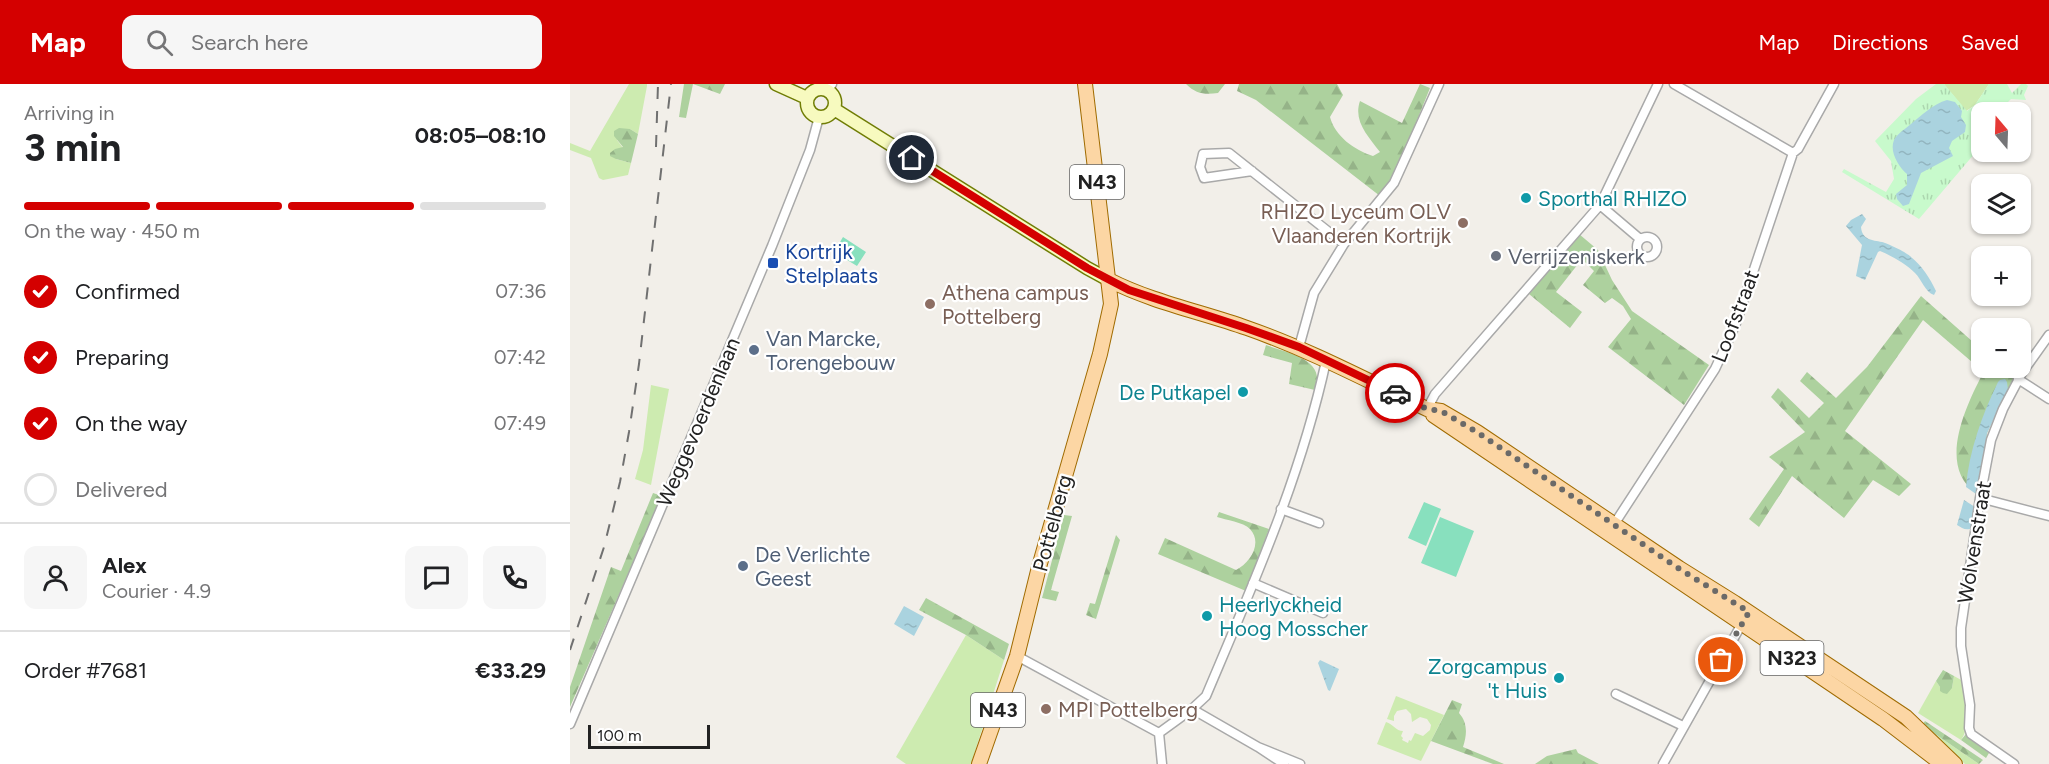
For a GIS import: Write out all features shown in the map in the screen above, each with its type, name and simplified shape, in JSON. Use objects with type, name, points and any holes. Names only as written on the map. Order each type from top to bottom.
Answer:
[{"type":"main road","name":"N43","points":[[1085,84],[1109,280]]},
{"type":"main road","name":"N323","points":[[1109,280],[1129,290],[1299,347],[1427,409],[1441,411],[1477,432],[1611,528],[1698,581],[1942,764]]},
{"type":"main road","name":"Pottelberg","points":[[979,764],[1017,656],[1039,567],[1100,354],[1111,304],[1109,280]]},
{"type":"main road","name":"N323","points":[[1746,618],[1906,717],[1955,764]]},
{"type":"street","points":[[776,84],[807,98]]},
{"type":"street","points":[[1299,347],[1314,293],[1344,244],[1394,183],[1439,84]]},
{"type":"street","points":[[1427,409],[1435,394],[1600,205],[1658,84]]},
{"type":"street","points":[[1674,84],[1793,153]]},
{"type":"street","name":"Loofstraat","points":[[1611,528],[1715,369],[1734,326],[1793,153],[1798,149],[1833,84]]},
{"type":"street","points":[[830,87],[835,99],[834,109],[825,117],[813,115],[808,111],[807,98],[816,89],[830,87]]},
{"type":"street","points":[[834,109],[1109,280]]},
{"type":"street","name":"Weggevoerdenlaan","points":[[570,724],[772,246],[810,150],[819,117]]},
{"type":"street","points":[[1252,171],[1204,178],[1200,167],[1203,154],[1229,153],[1252,171],[1344,244]]},
{"type":"street","points":[[1600,205],[1640,239]]},
{"type":"street","name":"Wolvenstraat","points":[[2014,764],[1971,734],[1969,694],[1961,646],[1962,611],[1991,440],[2018,379],[2049,334]]},
{"type":"street","points":[[1159,733],[1206,696],[1295,474],[1326,361]]},
{"type":"street","points":[[2018,379],[2049,399]]},
{"type":"street","points":[[1980,498],[2049,516]]},
{"type":"street","points":[[1281,509],[1319,523]]},
{"type":"street","points":[[1253,583],[1323,613]]},
{"type":"street","points":[[1663,764],[1746,618]]},
{"type":"street","points":[[1017,656],[1159,733]]},
{"type":"street","points":[[1616,694],[1683,726]]},
{"type":"street","points":[[1192,709],[1284,764]]},
{"type":"street","points":[[1159,733],[1162,764]]},
{"type":"street","points":[[1258,747],[1300,764]]},
{"type":"green space","points":[[629,84],[647,84],[647,86],[638,134],[630,129],[617,140],[623,148],[616,159],[631,163],[628,175],[603,180],[599,178],[591,158],[570,150],[570,143],[590,151]]},
{"type":"green space","points":[[684,84],[693,84],[686,118],[679,117]]},
{"type":"green space","points":[[693,84],[725,84],[720,94]]},
{"type":"green space","points":[[1186,84],[1225,84],[1218,93],[1209,94],[1197,92]]},
{"type":"green space","points":[[1239,84],[1337,84],[1343,95],[1330,117],[1336,130],[1346,141],[1373,156],[1380,152],[1360,122],[1358,108],[1360,101],[1402,123],[1420,84],[1430,88],[1395,175],[1380,196],[1256,100],[1237,91]]},
{"type":"green space","points":[[1936,84],[1944,84],[1967,111],[1971,108],[1971,158],[1919,219],[1842,172],[1844,169],[1886,192],[1894,179],[1891,161],[1875,141],[1916,99]]},
{"type":"green space","points":[[1944,84],[1989,84],[1977,102],[1971,102],[1971,108],[1966,111]]},
{"type":"green space","points":[[1989,84],[2007,84],[2012,93],[2021,84],[2028,86],[2024,95],[2026,100],[2011,99],[2008,102],[1977,102]]},
{"type":"green space","points":[[619,128],[630,129],[638,134],[631,163],[610,156],[615,149],[623,147],[614,136],[614,131]]},
{"type":"green space","points":[[1579,234],[1598,250],[1612,280],[1632,311],[1709,365],[1684,405],[1608,347],[1631,319],[1623,306],[1612,298],[1605,303],[1583,285],[1594,271],[1582,259],[1556,292],[1582,312],[1570,328],[1529,294]]},
{"type":"green space","points":[[843,237],[866,252],[857,266],[834,252]]},
{"type":"green space","points":[[1921,296],[1971,340],[1971,361],[1923,320],[1845,431],[1911,484],[1899,496],[1873,480],[1844,518],[1792,476],[1759,527],[1749,519],[1784,469],[1769,457],[1805,432],[1771,397],[1778,388],[1809,418],[1824,403],[1800,381],[1807,372],[1836,398],[1867,367]]},
{"type":"green space","points":[[1266,345],[1311,364],[1316,371],[1315,390],[1289,384],[1292,363],[1263,355]]},
{"type":"green space","points":[[1981,378],[2014,378],[1987,433],[1977,494],[1965,482],[1959,469],[1957,453],[1958,437],[1968,404]]},
{"type":"green space","points":[[651,385],[669,389],[651,485],[635,479],[643,450]]},
{"type":"green space","points":[[653,493],[662,496],[570,707],[570,687],[611,567],[621,571]]},
{"type":"green space","points":[[1424,502],[1441,509],[1426,546],[1408,538]]},
{"type":"green space","points":[[1219,512],[1269,529],[1246,591],[1158,554],[1165,538],[1236,570],[1241,567],[1253,552],[1254,534],[1243,525],[1217,517]]},
{"type":"green space","points":[[1064,515],[1072,516],[1051,590],[1059,592],[1056,601],[1042,598]]},
{"type":"green space","points":[[1440,517],[1474,531],[1456,577],[1421,563]]},
{"type":"green space","points":[[1116,535],[1120,540],[1096,619],[1086,615],[1090,603],[1095,604]]},
{"type":"green space","points":[[926,598],[1009,644],[1004,660],[966,635],[919,610]]},
{"type":"green space","points":[[966,635],[1004,660],[971,764],[906,764],[896,757]]},
{"type":"green space","points":[[1943,670],[1954,676],[1952,688],[1947,694],[1940,691],[1936,681]]},
{"type":"green space","points":[[1954,676],[1963,681],[1967,703],[1966,727],[1961,740],[1918,713],[1936,681],[1940,687],[1952,688]]},
{"type":"green space","points":[[1396,696],[1444,715],[1421,761],[1377,744],[1386,722],[1403,731],[1402,740],[1408,743],[1415,733],[1423,736],[1430,730],[1431,725],[1427,719],[1420,717],[1412,722],[1411,714],[1406,709],[1397,711],[1394,721],[1387,719]]},
{"type":"green space","points":[[1452,700],[1462,704],[1459,713],[1466,729],[1463,747],[1504,764],[1493,764],[1431,741]]},
{"type":"green space","points":[[1925,721],[1983,760],[1979,764],[1922,725]]},
{"type":"green space","points":[[1922,725],[1979,764],[1965,764]]},
{"type":"green space","points":[[1966,734],[1989,753],[1986,758],[1961,740]]},
{"type":"green space","points":[[1576,749],[1578,753],[1599,764],[1535,764],[1547,756]]},
{"type":"water","points":[[1947,100],[1955,102],[1962,111],[1961,117],[1966,125],[1965,132],[1952,141],[1949,148],[1953,156],[1921,173],[1909,204],[1903,206],[1896,194],[1907,185],[1907,174],[1894,154],[1894,140],[1928,110]]},
{"type":"water","points":[[1862,214],[1866,219],[1861,227],[1863,235],[1909,255],[1928,277],[1936,291],[1934,295],[1899,260],[1880,251],[1865,280],[1856,276],[1862,245],[1846,226]]},
{"type":"water","points":[[2005,379],[2008,390],[1987,433],[1976,494],[1966,487],[1973,447],[1998,382]]},
{"type":"water","points":[[1964,500],[1975,507],[1972,528],[1968,529],[1957,525]]},
{"type":"water","points":[[904,606],[924,617],[914,636],[894,624]]},
{"type":"water","points":[[1320,660],[1339,669],[1330,691],[1318,663]]},
{"type":"railway","points":[[656,147],[658,84]]},
{"type":"railway","points":[[570,650],[604,547],[620,482],[629,432],[671,84]]},
{"type":"way so far","points":[[1395,393],[1427,409],[1441,411],[1477,432],[1678,568],[1749,612],[1721,660]]},
{"type":"place","name":"Sporthal RHIZO","points":[[1526,198]]},
{"type":"place","name":"RHIZO Lyceum OLV Vlaanderen Kortrijk","points":[[1463,223]]},
{"type":"place","name":"Verrijzeniskerk","points":[[1496,256]]},
{"type":"place","name":"Kortrijk Stelplaats","points":[[773,263]]},
{"type":"place","name":"Athena campus Pottelberg","points":[[930,304]]},
{"type":"place","name":"Van Marcke, Torengebouw","points":[[754,350]]},
{"type":"place","name":"De Putkapel","points":[[1243,392]]},
{"type":"place","name":"De Verlichte Geest","points":[[743,566]]},
{"type":"place","name":"Heerlyckheid Hoog Mosscher","points":[[1207,616]]},
{"type":"place","name":"Zorgcampus 't Huis","points":[[1559,678]]},
{"type":"place","name":"MPI Pottelberg","points":[[1046,709]]},
{"type":"route","points":[[912,158],[1087,268],[1129,290],[1299,347],[1395,393]]}]
